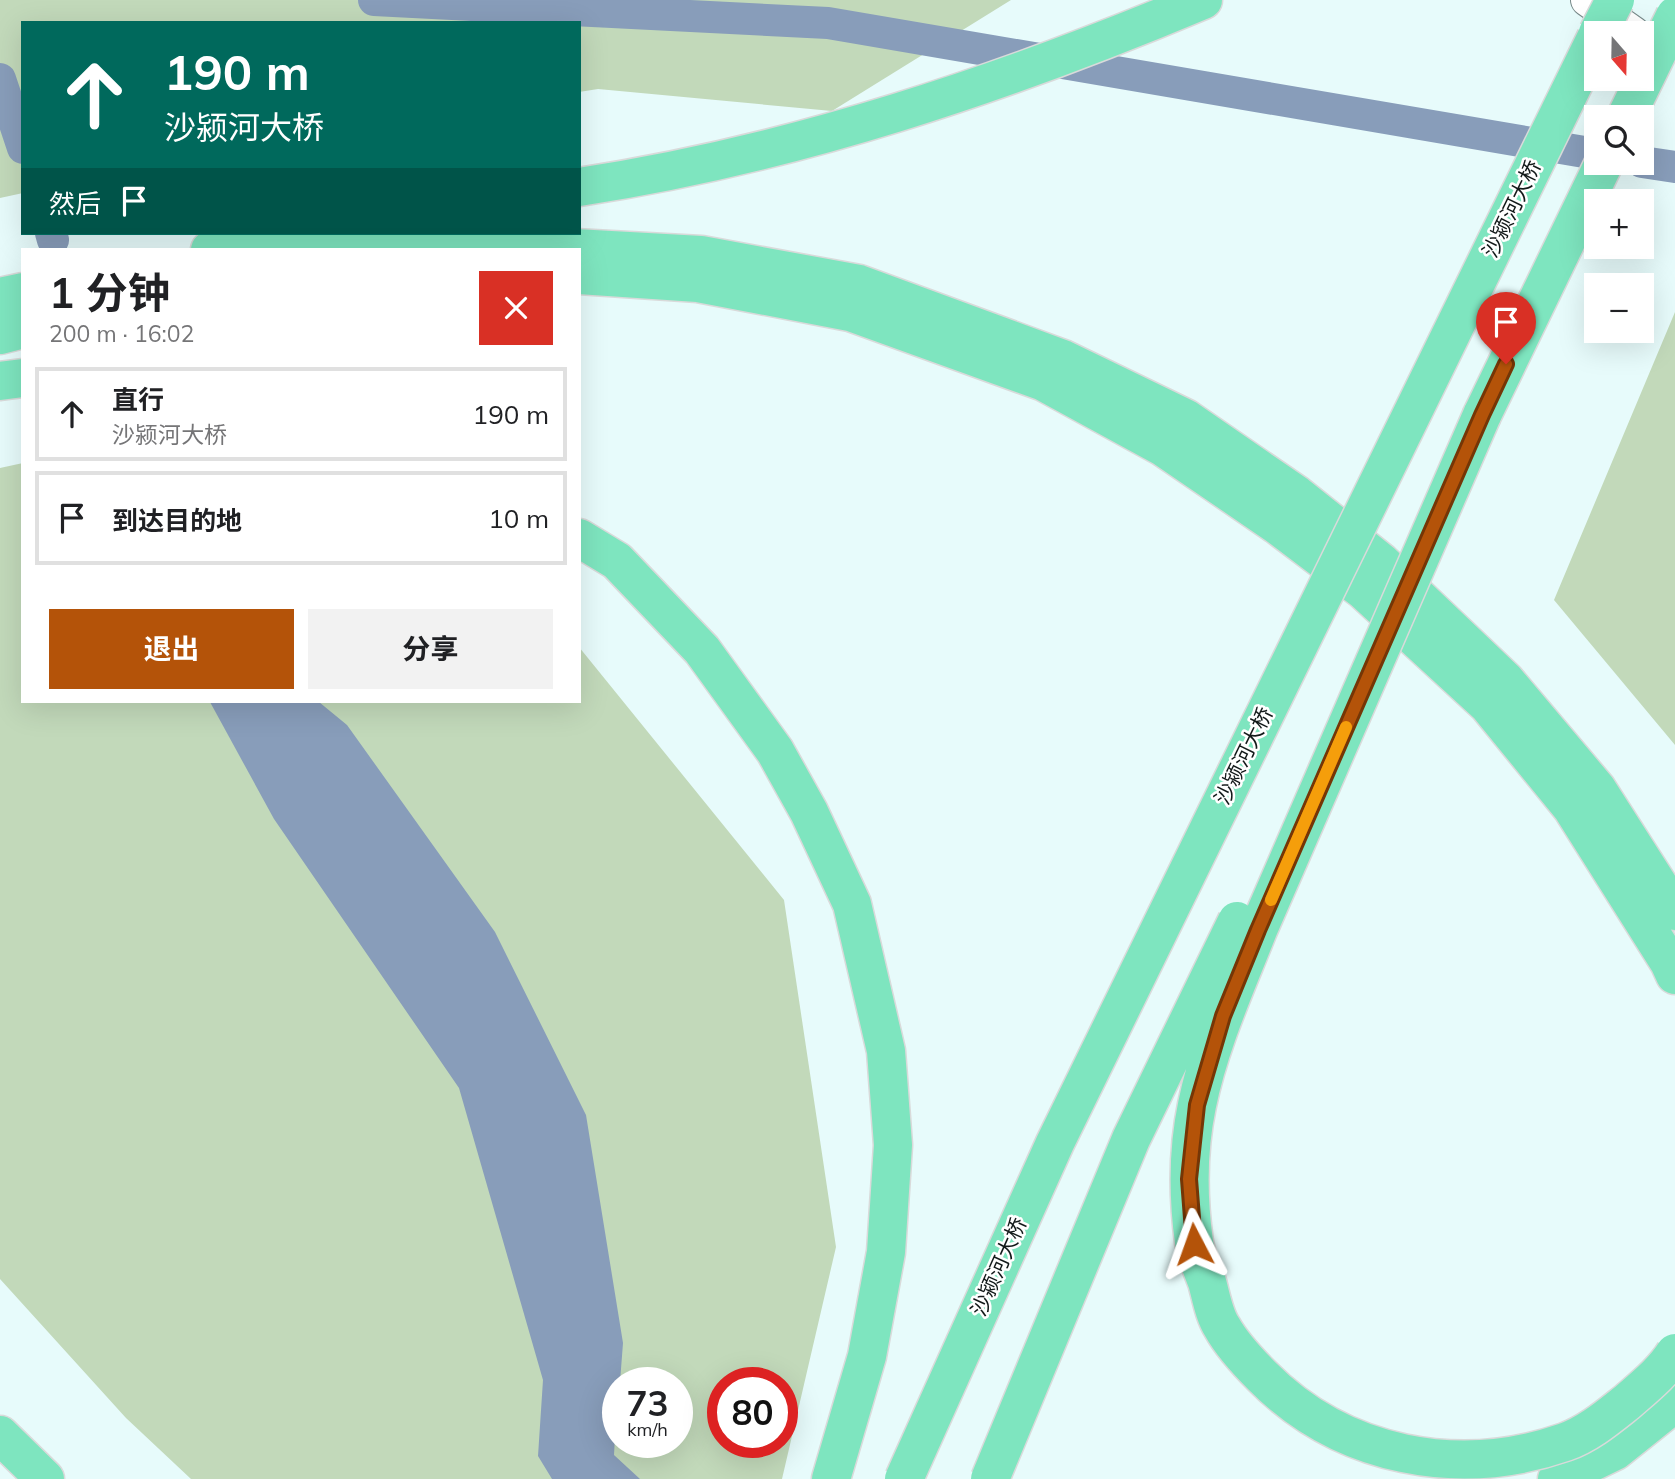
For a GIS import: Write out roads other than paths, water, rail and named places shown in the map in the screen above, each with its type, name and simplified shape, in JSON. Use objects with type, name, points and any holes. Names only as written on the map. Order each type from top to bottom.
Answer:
[{"type":"highway","points":[[581,187],[779,146],[944,99],[1096,45],[1203,0]]},
{"type":"highway","name":"沙颍河大桥","points":[[1604,21],[1615,0]]},
{"type":"highway","points":[[1632,105],[1675,16]]},
{"type":"highway","name":"沙颍河大桥","points":[[904,1479],[1061,1130],[1584,63]]},
{"type":"highway","points":[[990,1479],[1131,1139],[1598,175]]},
{"type":"highway","points":[[220,248],[295,235]]},
{"type":"highway","points":[[335,248],[467,242],[575,248]]},
{"type":"highway","points":[[581,248],[701,255],[859,284],[1063,359],[1185,418],[1297,495],[1381,562],[1505,680],[1597,789],[1675,911]]},
{"type":"highway","points":[[581,275],[698,283],[850,312],[1044,382],[1163,447],[1277,525],[1363,590],[1488,705],[1572,808],[1675,975]]},
{"type":"highway","points":[[0,297],[21,292]]},
{"type":"highway","points":[[0,335],[21,330]]},
{"type":"highway","points":[[0,381],[21,378]]},
{"type":"highway","points":[[1482,415],[1223,1016],[1197,1105],[1189,1179],[1194,1244],[1221,1327],[1248,1362],[1286,1401],[1338,1432],[1394,1454],[1441,1461],[1492,1459],[1530,1453],[1567,1442],[1612,1414],[1667,1366],[1675,1353]]},
{"type":"highway","points":[[581,539],[617,561],[702,650],[775,751],[809,812],[852,904],[886,1051],[893,1145],[886,1252],[867,1356],[831,1479]]},
{"type":"highway","points":[[1557,1479],[1615,1451],[1675,1403]]},
{"type":"highway","points":[[0,1436],[45,1479]]},
{"type":"street","points":[[1587,0],[1617,21]]},
{"type":"street","points":[[1654,48],[1675,63]]},
{"type":"water","points":[[211,703],[320,703],[347,725],[495,932],[586,1115],[623,1343],[621,1367],[602,1367],[602,1458],[617,1458],[640,1479],[552,1479],[538,1456],[543,1380],[459,1088],[274,819]]},
{"type":"waterway","points":[[374,0],[828,23],[1584,152]]},
{"type":"waterway","points":[[0,79],[21,142]]},
{"type":"waterway","points":[[1654,164],[1675,167]]},
{"type":"waterway","points":[[52,235],[53,240]]}]
